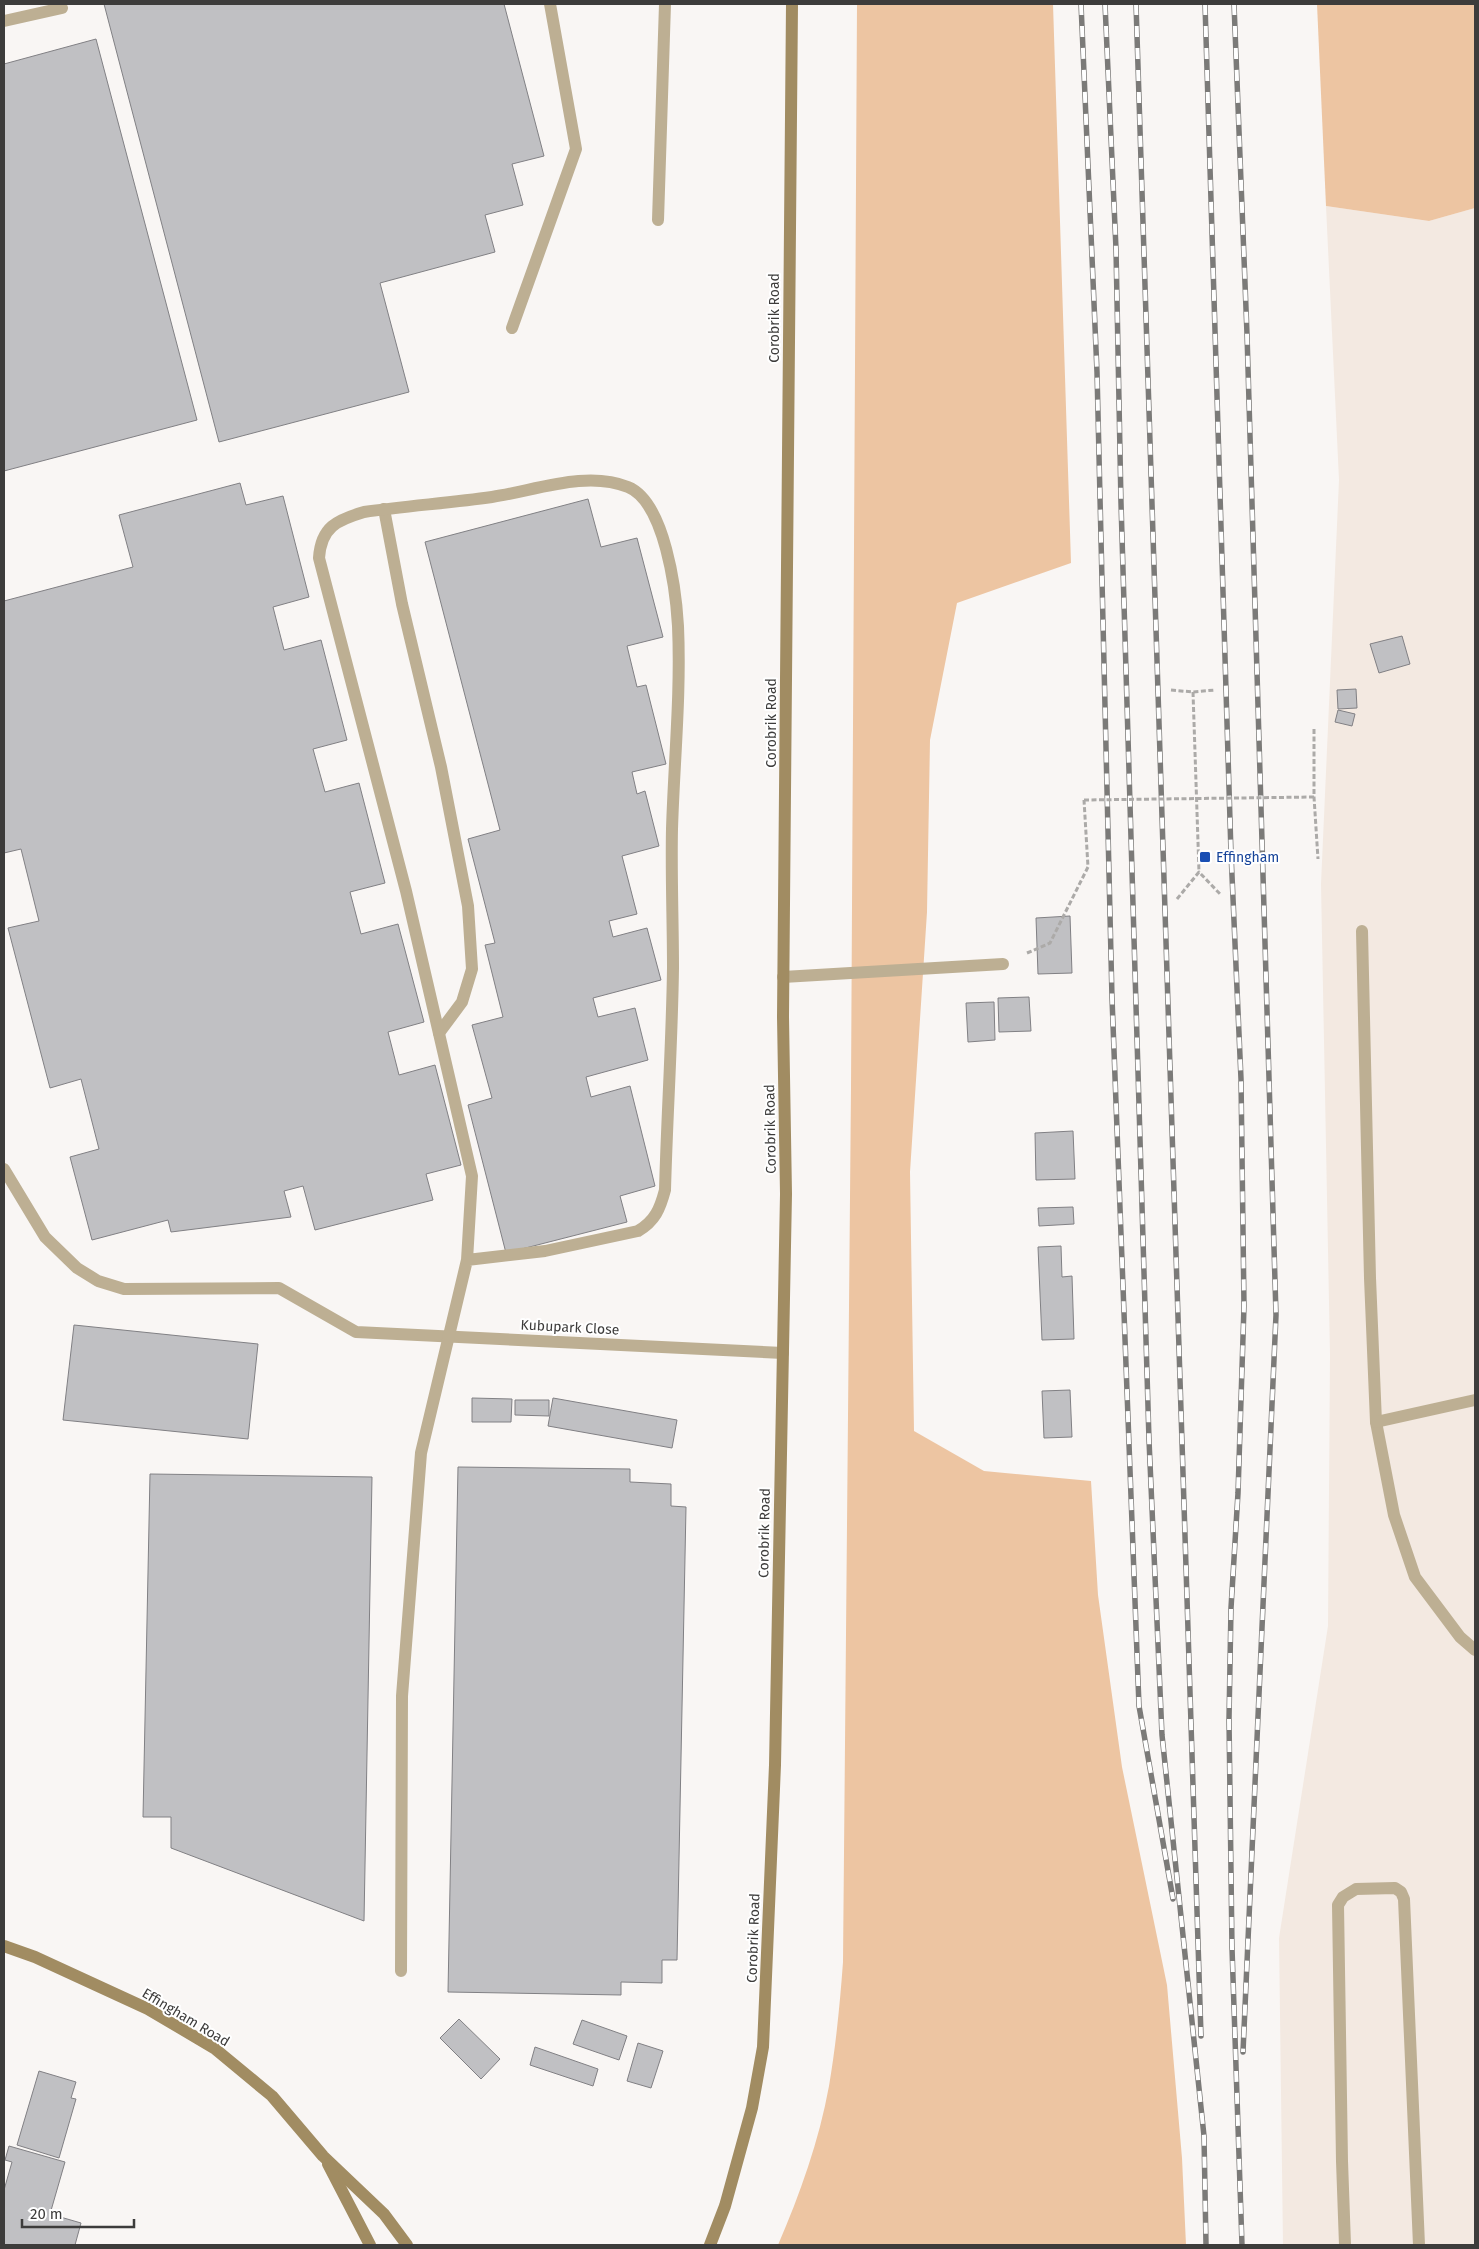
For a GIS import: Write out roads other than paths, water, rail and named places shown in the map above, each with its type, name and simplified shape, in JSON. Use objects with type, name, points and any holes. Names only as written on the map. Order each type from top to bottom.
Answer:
[{"type":"street","name":"Corobrik Road","points":[[710,2245],[725,2206],[743,2143],[752,2108],[763,2047],[775,1765],[786,1194],[783,977],[792,4]]},
{"type":"street","name":"Effingham Road","points":[[4,1946],[35,1957],[148,2008],[214,2048],[272,2096],[323,2156],[384,2214],[407,2245]]},
{"type":"street","name":"Effingham Road","points":[[323,2156],[370,2245]]},
{"type":"lane","points":[[512,328],[576,150],[550,4]]},
{"type":"lane","points":[[658,220],[665,4]]},
{"type":"lane","points":[[4,22],[62,8]]},
{"type":"lane","points":[[401,1971],[402,1696],[421,1453],[468,1260],[472,1176],[406,891],[320,558],[320,546],[324,536],[332,526],[346,518],[364,512],[493,497],[581,481],[609,482],[630,487],[643,498],[654,516],[664,539],[678,626],[677,740],[672,830],[673,970],[665,1190],[661,1208],[651,1222],[630,1233],[545,1251],[468,1260]]},
{"type":"lane","points":[[384,509],[402,604],[441,767],[468,906],[472,969],[462,1002],[439,1033]]},
{"type":"lane","points":[[1362,931],[1370,1278],[1376,1422],[1394,1515],[1415,1577],[1460,1637],[1475,1650]]},
{"type":"lane","points":[[783,977],[1003,964]]},
{"type":"lane","name":"Kubupark Close","points":[[4,1169],[45,1237],[77,1268],[98,1280],[124,1289],[279,1288],[356,1332],[783,1353]]},
{"type":"lane","points":[[1376,1422],[1475,1400]]},
{"type":"lane","points":[[1345,2245],[1338,1905],[1343,1897],[1356,1889],[1395,1888],[1401,1892],[1404,1899],[1419,2245]]},
{"type":"railway","points":[[1081,4],[1097,372],[1112,998],[1139,1706],[1173,1899]]},
{"type":"railway","points":[[1105,4],[1116,249],[1121,503],[1149,1440],[1162,1735],[1204,2136],[1206,2245]]},
{"type":"railway","points":[[1136,4],[1201,2036]]},
{"type":"railway","points":[[1205,4],[1231,853],[1241,1079],[1244,1306],[1238,1493],[1231,1608],[1229,1719],[1232,1948],[1242,2245]]},
{"type":"railway","points":[[1234,4],[1247,334],[1276,1315],[1243,2052]]},
{"type":"place","name":"Effingham","points":[[1205,857]]}]
